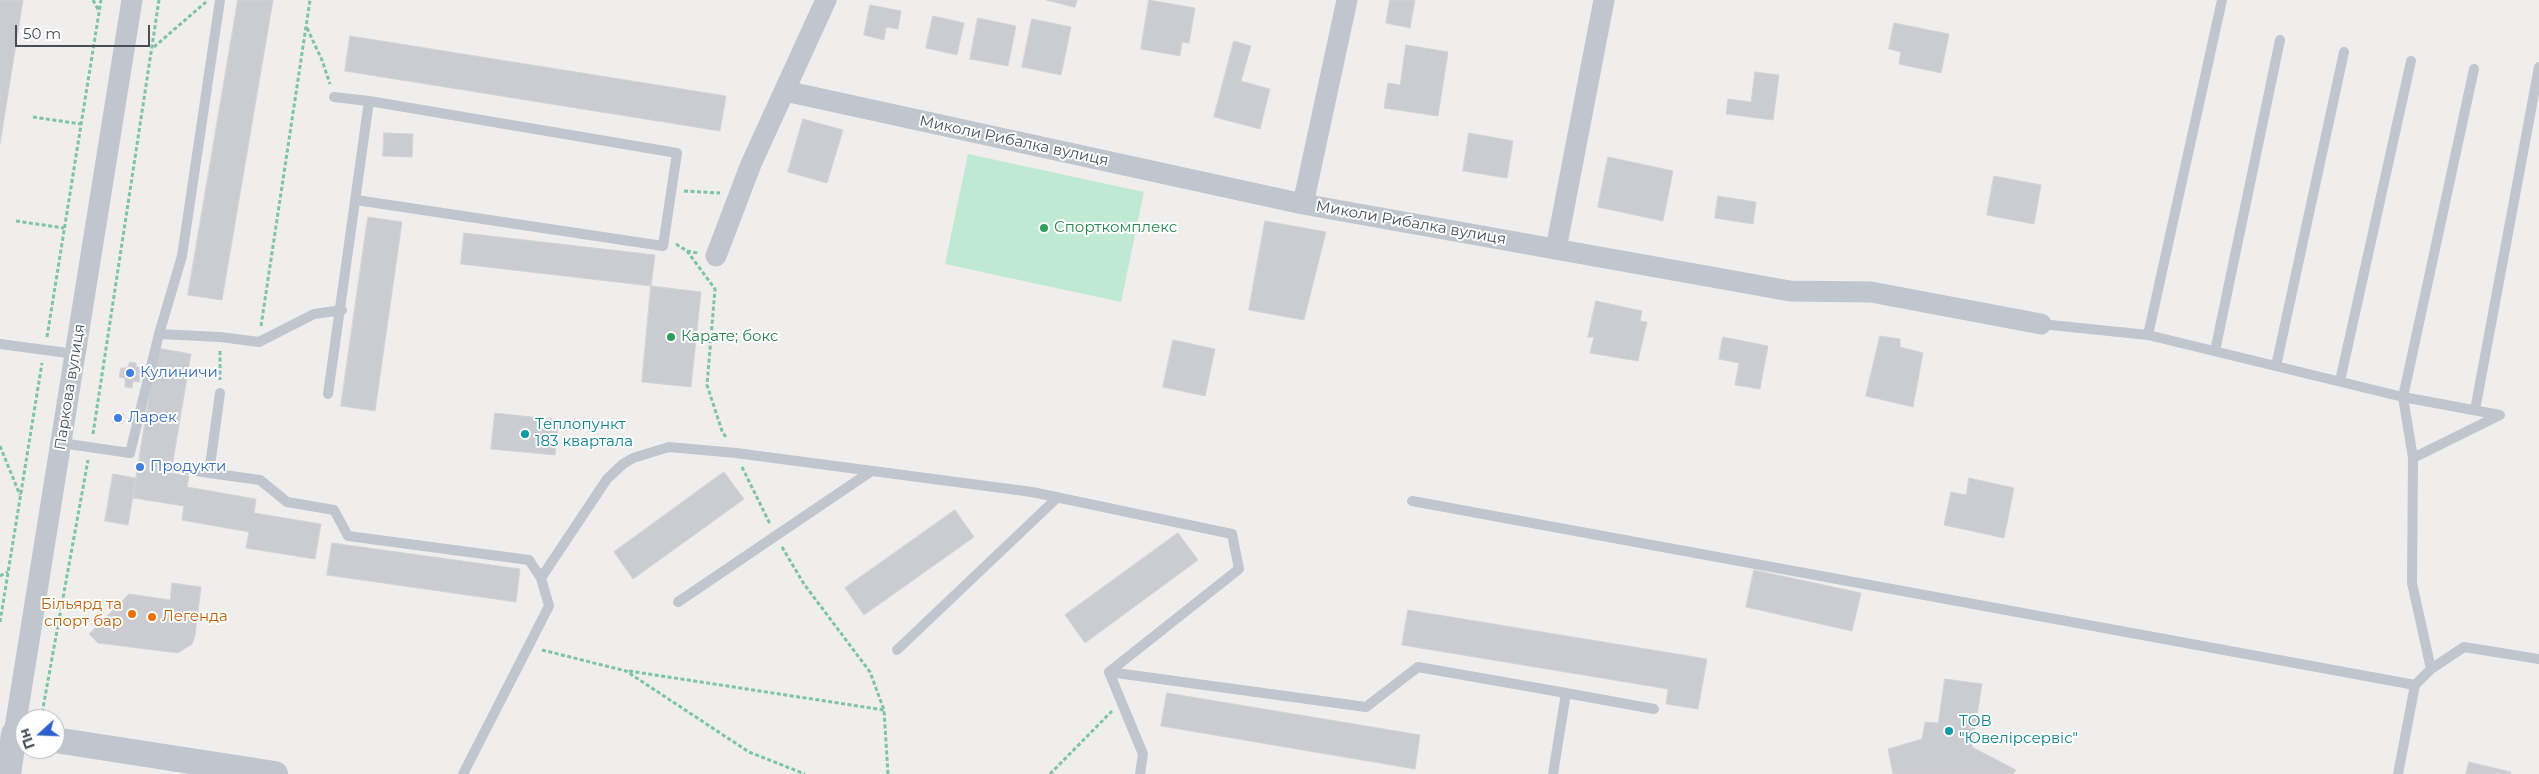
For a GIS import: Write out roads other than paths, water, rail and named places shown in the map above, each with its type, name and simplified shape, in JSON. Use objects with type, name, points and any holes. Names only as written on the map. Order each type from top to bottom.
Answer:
[{"type":"street","name":"Паркова вулиця","points":[[8,774],[132,0]]},
{"type":"street","points":[[716,256],[751,164],[826,0]]},
{"type":"street","points":[[1303,204],[1347,0]]},
{"type":"street","points":[[1556,249],[1604,0]]},
{"type":"street","name":"Миколи Рибалка вулиця","points":[[785,91],[1303,204],[1790,291],[1872,292],[2041,324]]},
{"type":"street","points":[[65,742],[275,774]]},
{"type":"lane","points":[[130,453],[159,334],[182,256],[220,0]]},
{"type":"lane","points":[[2148,335],[2222,0]]},
{"type":"lane","points":[[2215,351],[2280,40]]},
{"type":"lane","points":[[2276,366],[2344,52]]},
{"type":"lane","points":[[2340,381],[2411,61]]},
{"type":"lane","points":[[2475,410],[2539,67]]},
{"type":"lane","points":[[2431,669],[2412,583],[2413,458],[2403,397],[2474,69]]},
{"type":"lane","points":[[334,97],[369,101],[677,153],[663,246],[356,200]]},
{"type":"lane","points":[[328,394],[342,310],[369,101]]},
{"type":"lane","points":[[159,334],[220,337],[258,342],[314,314],[342,310]]},
{"type":"lane","points":[[2041,324],[2148,335],[2403,397],[2500,415],[2413,458]]},
{"type":"lane","points":[[0,344],[75,354]]},
{"type":"lane","points":[[209,472],[220,393]]},
{"type":"lane","points":[[61,443],[130,453],[139,460]]},
{"type":"lane","points":[[541,578],[607,479],[623,464],[633,458],[669,447],[736,453],[1032,492],[1232,534],[1239,569],[1109,672]]},
{"type":"lane","points":[[173,466],[260,480],[287,502],[334,510],[348,536],[528,560],[541,578],[549,606],[463,774]]},
{"type":"lane","points":[[678,602],[870,472]]},
{"type":"lane","points":[[897,650],[1058,497]]},
{"type":"lane","points":[[1412,500],[2415,685]]},
{"type":"lane","points":[[2398,774],[2415,685],[2431,669],[2464,647],[2539,659]]},
{"type":"lane","points":[[1109,672],[1366,708],[1418,667],[1654,709]]},
{"type":"lane","points":[[1109,672],[1142,754],[1140,774]]},
{"type":"lane","points":[[1554,774],[1566,693]]},
{"type":"place","name":"Спорткомплекс","points":[[1044,228]]},
{"type":"place","name":"Карате; бокс","points":[[671,337]]},
{"type":"place","name":"Кулиничи","points":[[130,373]]},
{"type":"place","name":"Ларек","points":[[118,418]]},
{"type":"place","name":"Теплопункт 183 квартала","points":[[525,434]]},
{"type":"place","name":"Продукти","points":[[140,467]]},
{"type":"place","name":"Більярд та спорт бар","points":[[132,614]]},
{"type":"place","name":"Легенда","points":[[152,617]]},
{"type":"place","name":"ТОВ \"Ювелірсервіс\"","points":[[1949,731]]}]
